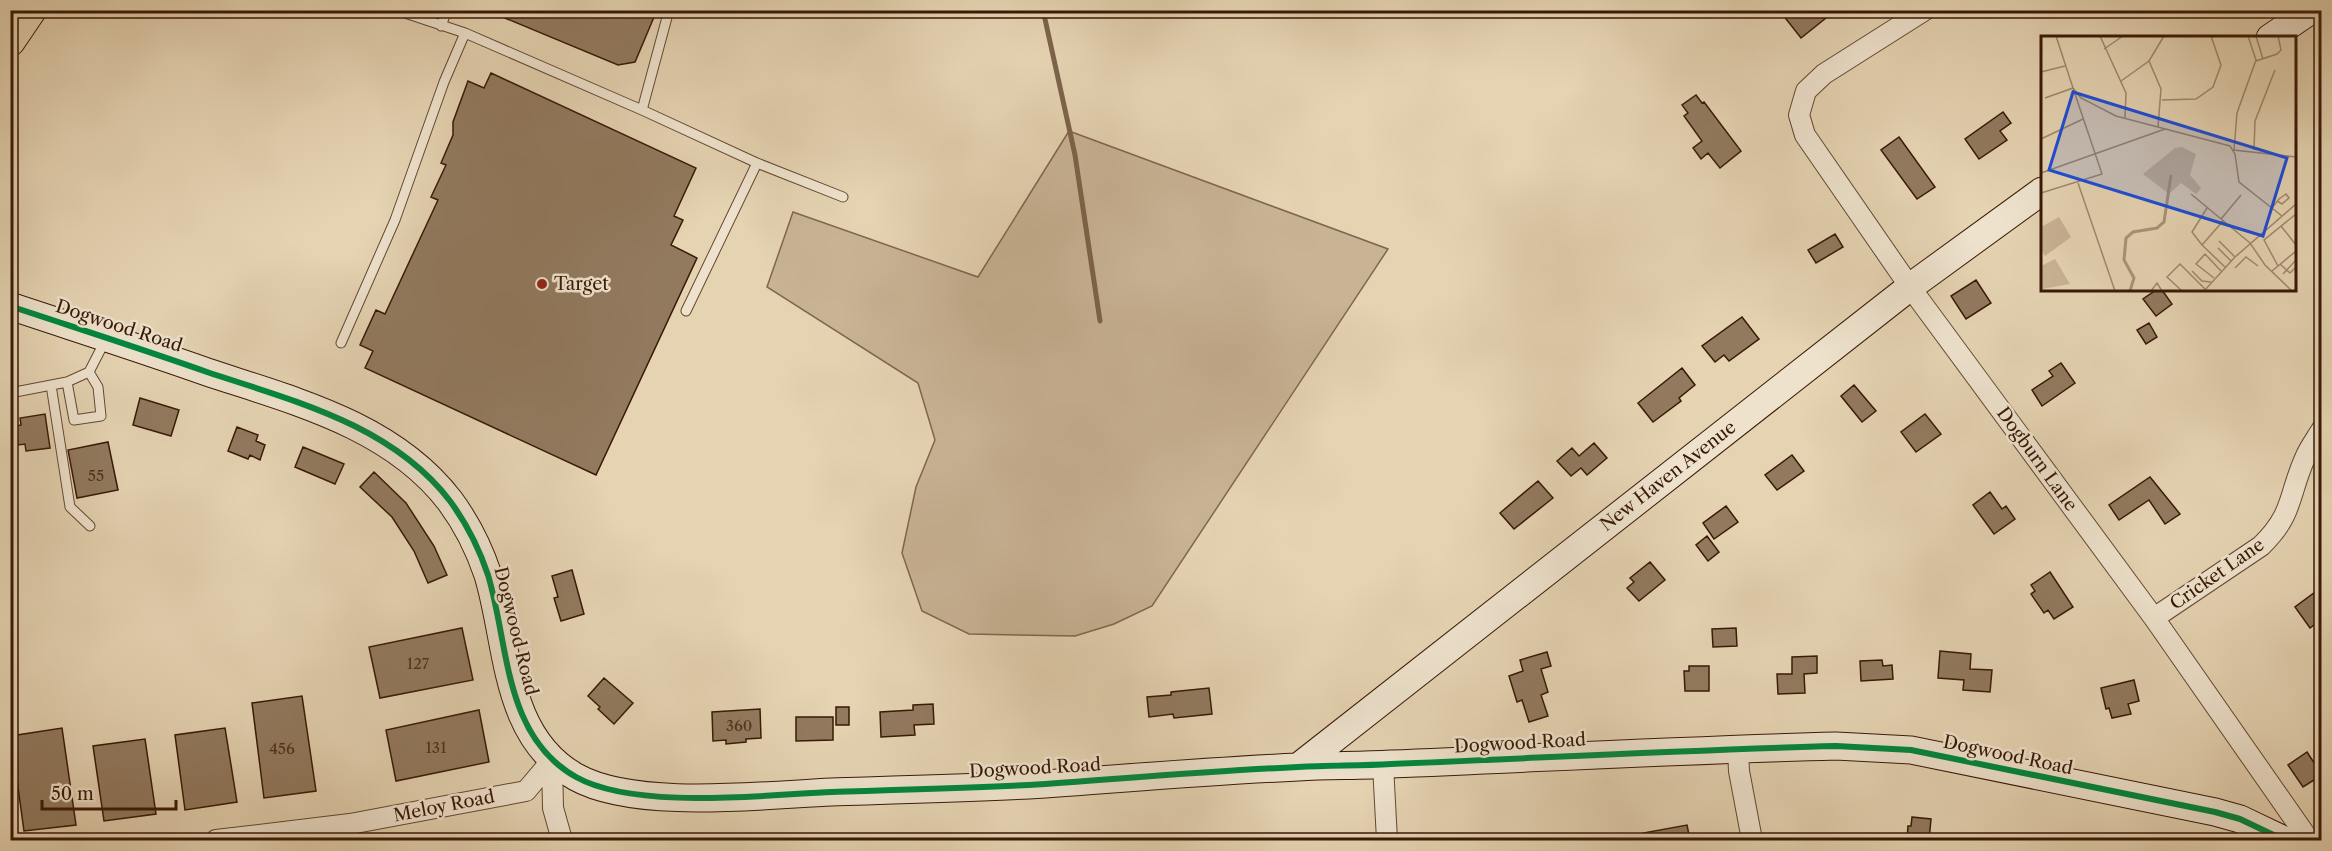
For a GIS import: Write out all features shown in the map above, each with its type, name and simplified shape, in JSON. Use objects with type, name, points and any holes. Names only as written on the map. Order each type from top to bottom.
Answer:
[{"type":"main road","points":[[10,41],[31,10]]},
{"type":"street","name":"Dogburn Lane","points":[[1926,10],[1824,74],[1806,92],[1801,104],[1800,115],[1805,135],[1910,287],[2154,618],[2309,840]]},
{"type":"street","points":[[2273,36],[2311,10]]},
{"type":"street","name":"New Haven Avenue","points":[[1298,767],[1910,287],[2041,192]]},
{"type":"street","name":"Dogwood Road","points":[[10,306],[303,404],[362,429],[408,459],[448,498],[466,524],[480,552],[490,580],[506,664],[520,710],[538,743],[552,760],[573,776],[605,788],[658,796],[714,797],[1023,785],[1298,767],[1738,748],[1836,746],[1911,750],[2215,812],[2240,819],[2284,840]]},
{"type":"street","name":"Cricket Lane","points":[[2154,618],[2261,546],[2272,536],[2288,511],[2305,458],[2322,429]]},
{"type":"street","points":[[1738,748],[1738,771],[1752,840]]},
{"type":"street","points":[[552,760],[553,808],[562,840]]},
{"type":"street","name":"Meloy Road","points":[[216,840],[352,832],[526,791],[552,760]]},
{"type":"street","points":[[1383,765],[1387,840]]},
{"type":"lane","points":[[396,10],[465,33],[757,163],[843,197]]},
{"type":"lane","points":[[441,26],[447,10]]},
{"type":"lane","points":[[642,110],[669,10]]},
{"type":"lane","points":[[341,343],[391,229],[444,82],[465,33]]},
{"type":"lane","points":[[686,311],[757,163]]},
{"type":"lane","points":[[10,393],[67,382],[89,372],[107,337]]},
{"type":"lane","points":[[67,382],[74,420],[101,416],[98,387],[89,372]]},
{"type":"lane","points":[[51,385],[70,507],[90,526]]},
{"type":"shaded area","points":[[1069,131],[1388,249],[1152,606],[1114,624],[1075,636],[969,634],[922,611],[902,553],[916,487],[935,440],[918,383],[767,287],[793,212],[978,277]]},
{"type":"building","points":[[657,10],[635,62],[618,65],[488,11]]},
{"type":"building","points":[[1779,10],[1836,10],[1801,38]]},
{"type":"building","name":"Target","points":[[491,73],[696,168],[674,216],[683,220],[671,245],[697,258],[596,475],[365,368],[373,351],[360,345],[376,310],[385,314],[438,200],[431,197],[446,165],[441,163],[453,135],[453,122],[468,81],[484,88]]},
{"type":"building","points":[[1696,95],[1702,103],[1704,102],[1741,151],[1720,168],[1708,153],[1701,159],[1693,148],[1702,141],[1684,116],[1688,113],[1682,105]]},
{"type":"building","points":[[2003,112],[2011,123],[2000,131],[2007,140],[1979,159],[1965,139]]},
{"type":"building","points":[[1899,137],[1935,187],[1917,199],[1881,150]]},
{"type":"building","points":[[1835,234],[1843,247],[1816,263],[1808,250]]},
{"type":"building","points":[[1976,280],[1991,303],[1966,319],[1951,296]]},
{"type":"building","points":[[2155,291],[2163,291],[2172,304],[2156,316],[2143,299]]},
{"type":"building","points":[[1742,317],[1759,339],[1729,361],[1724,355],[1715,362],[1702,346]]},
{"type":"building","points":[[2149,323],[2157,337],[2146,344],[2137,330]]},
{"type":"building","points":[[2061,363],[2075,383],[2042,406],[2032,390],[2053,376],[2049,371]]},
{"type":"building","points":[[1682,368],[1695,385],[1679,398],[1681,401],[1653,422],[1638,403]]},
{"type":"building","points":[[1854,385],[1876,411],[1862,422],[1841,396]]},
{"type":"building","points":[[140,398],[179,410],[171,436],[133,425]]},
{"type":"building","points":[[45,414],[50,448],[26,451],[25,444],[18,445],[16,426],[21,425],[20,418]]},
{"type":"building","points":[[1925,414],[1941,434],[1916,452],[1901,432]]},
{"type":"building","points":[[237,427],[258,435],[256,441],[265,445],[260,460],[250,455],[248,459],[228,451]]},
{"type":"building","points":[[108,442],[118,490],[77,498],[68,450]]},
{"type":"building","points":[[1594,443],[1607,458],[1587,475],[1581,468],[1571,476],[1557,461],[1572,448],[1579,456]]},
{"type":"building","points":[[303,447],[344,464],[335,484],[295,467]]},
{"type":"building","points":[[1792,455],[1804,471],[1777,490],[1765,475]]},
{"type":"building","points":[[374,472],[406,503],[434,546],[447,575],[428,583],[414,551],[392,517],[360,487]]},
{"type":"building","points":[[2150,477],[2180,514],[2165,524],[2149,500],[2119,520],[2109,505]]},
{"type":"building","points":[[1538,481],[1553,498],[1514,529],[1500,513]]},
{"type":"building","points":[[1990,492],[2002,509],[2006,506],[2015,519],[1994,534],[1973,505]]},
{"type":"building","points":[[1726,506],[1738,522],[1714,539],[1703,523]]},
{"type":"building","points":[[1707,536],[1719,552],[1708,561],[1696,545]]},
{"type":"building","points":[[1650,562],[1665,580],[1639,601],[1627,588],[1634,582],[1630,578]]},
{"type":"building","points":[[572,570],[584,614],[561,621],[554,598],[558,597],[552,576]]},
{"type":"building","points":[[2050,572],[2073,607],[2054,619],[2048,610],[2044,613],[2031,594],[2035,591],[2031,585]]},
{"type":"building","points":[[2322,587],[2322,619],[2310,628],[2295,607]]},
{"type":"building","points":[[462,628],[473,680],[380,698],[369,647]]},
{"type":"building","points":[[1736,628],[1737,646],[1713,647],[1712,629]]},
{"type":"building","points":[[1940,651],[1971,654],[1970,669],[1992,670],[1990,692],[1963,690],[1964,680],[1938,678]]},
{"type":"building","points":[[1547,652],[1551,666],[1541,669],[1548,692],[1541,695],[1548,716],[1529,722],[1522,700],[1517,702],[1509,676],[1523,671],[1520,660]]},
{"type":"building","points":[[1817,656],[1817,673],[1804,674],[1805,693],[1778,694],[1777,674],[1792,674],[1792,657]]},
{"type":"building","points":[[1882,660],[1883,666],[1892,665],[1893,679],[1861,681],[1860,661]]},
{"type":"building","points":[[1689,666],[1709,666],[1709,691],[1685,691],[1684,671],[1689,671]]},
{"type":"building","points":[[604,678],[633,703],[614,724],[588,696]]},
{"type":"building","points":[[2134,680],[2139,701],[2128,704],[2131,714],[2112,718],[2109,708],[2106,709],[2101,688]]},
{"type":"building","points":[[1209,688],[1212,714],[1174,718],[1173,714],[1149,717],[1147,697]]},
{"type":"building","points":[[302,696],[316,791],[264,798],[252,703]]},
{"type":"building","points":[[933,704],[934,724],[914,725],[915,735],[881,737],[880,712],[913,710],[913,705]]},
{"type":"building","points":[[836,707],[849,707],[849,725],[836,725]]},
{"type":"building","points":[[760,709],[761,738],[726,744],[726,740],[713,741],[712,712]]},
{"type":"building","points":[[479,710],[489,762],[396,781],[386,730]]},
{"type":"building","points":[[796,717],[833,717],[833,740],[796,741]]},
{"type":"building","points":[[62,728],[76,825],[24,831],[11,736]]},
{"type":"building","points":[[225,728],[237,802],[185,810],[175,735]]},
{"type":"building","points":[[145,739],[156,814],[104,821],[93,746]]},
{"type":"building","points":[[2307,752],[2322,775],[2303,787],[2288,765]]},
{"type":"building","points":[[1912,817],[1931,819],[1929,840],[1907,840],[1908,826],[1911,826]]},
{"type":"building","points":[[1687,825],[1690,840],[1644,840],[1643,833]]},
{"type":"waterway","points":[[1043,10],[1075,155],[1100,321]]},
{"type":"cycle path","points":[[10,306],[307,406],[371,434],[400,453],[426,475],[450,501],[477,546],[495,602],[512,686],[534,738],[552,759],[576,777],[601,787],[631,794],[665,797],[736,797],[1029,785],[1310,766],[1836,746],[1911,750],[2215,812],[2240,819],[2284,840]]},
{"type":"place","name":"Target","points":[[542,284]]}]
